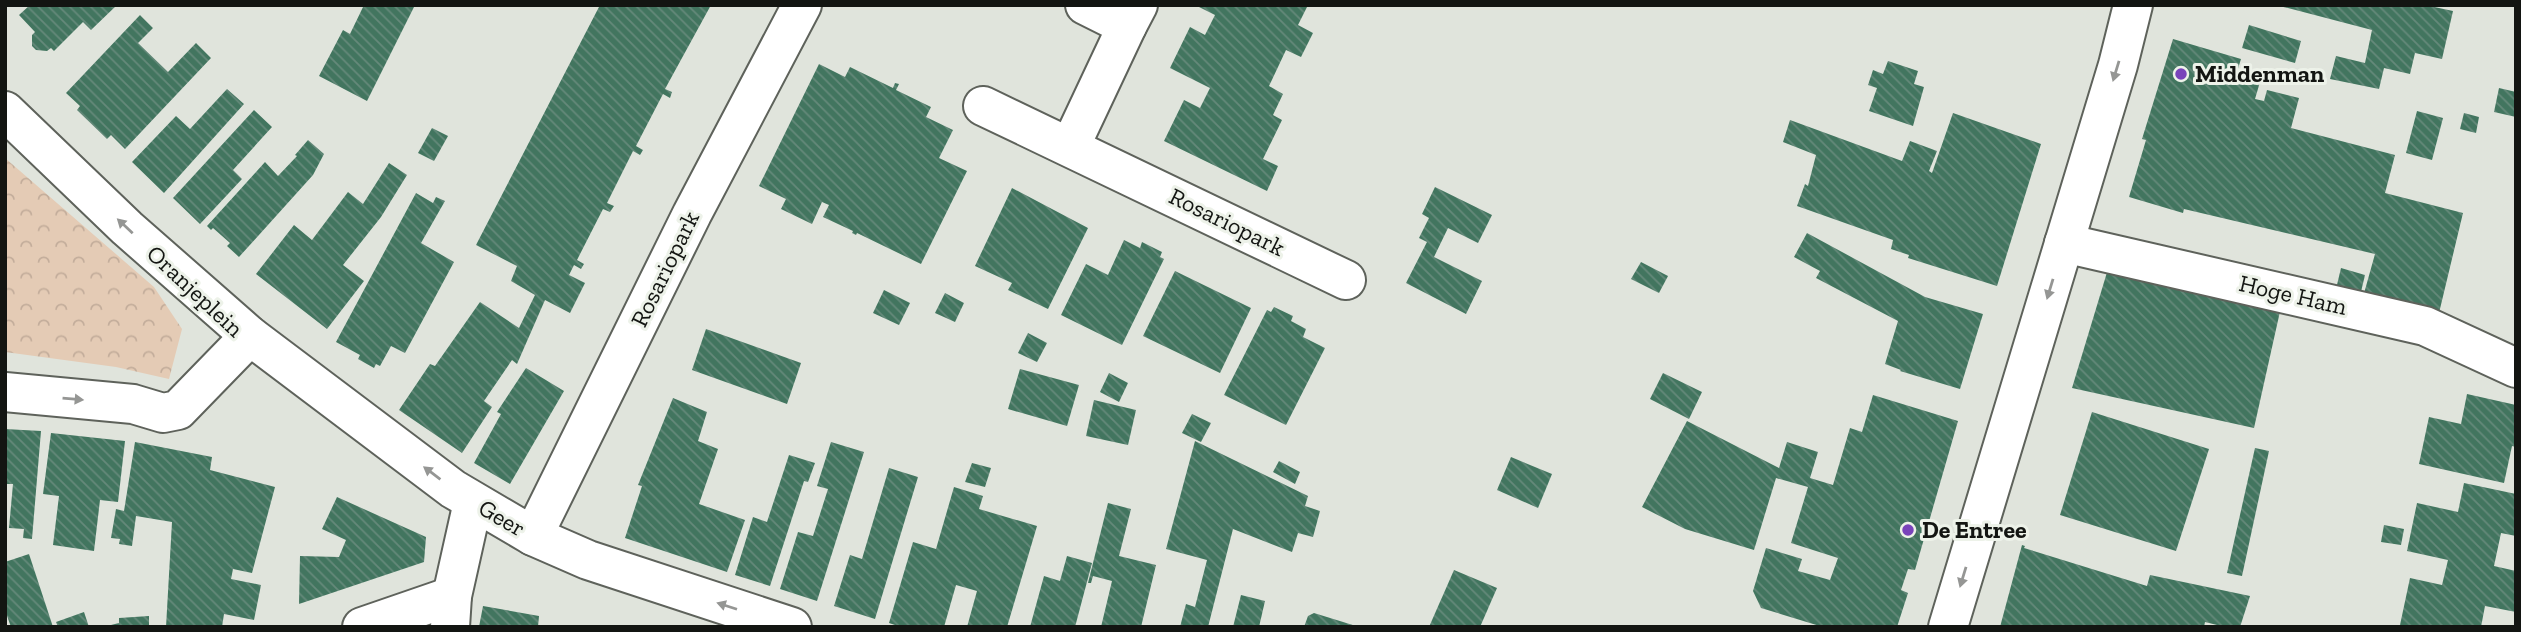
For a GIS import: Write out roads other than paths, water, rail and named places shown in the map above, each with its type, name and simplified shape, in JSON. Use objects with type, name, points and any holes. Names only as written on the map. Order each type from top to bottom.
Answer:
[{"type":"street","name":"Rosariopark","points":[[533,536],[692,214],[802,5]]},
{"type":"street","points":[[1070,147],[1133,15],[1085,5]]},
{"type":"street","points":[[1948,627],[2064,243],[2125,8]]},
{"type":"street","name":"Rosariopark","points":[[983,106],[1346,280]]},
{"type":"street","name":"Oranjeplein","points":[[5,111],[127,228],[250,336],[178,410],[163,413],[134,404],[5,392]]},
{"type":"street","name":"Hoge Ham","points":[[2064,243],[2425,326],[2516,368]]},
{"type":"street","name":"Geer","points":[[250,336],[473,502],[533,536],[588,560],[792,627]]},
{"type":"street","points":[[362,627],[451,611],[473,502]]},
{"type":"place","name":"Middenman","points":[[2181,74]]},
{"type":"place","name":"De Entree","points":[[1908,530]]}]
